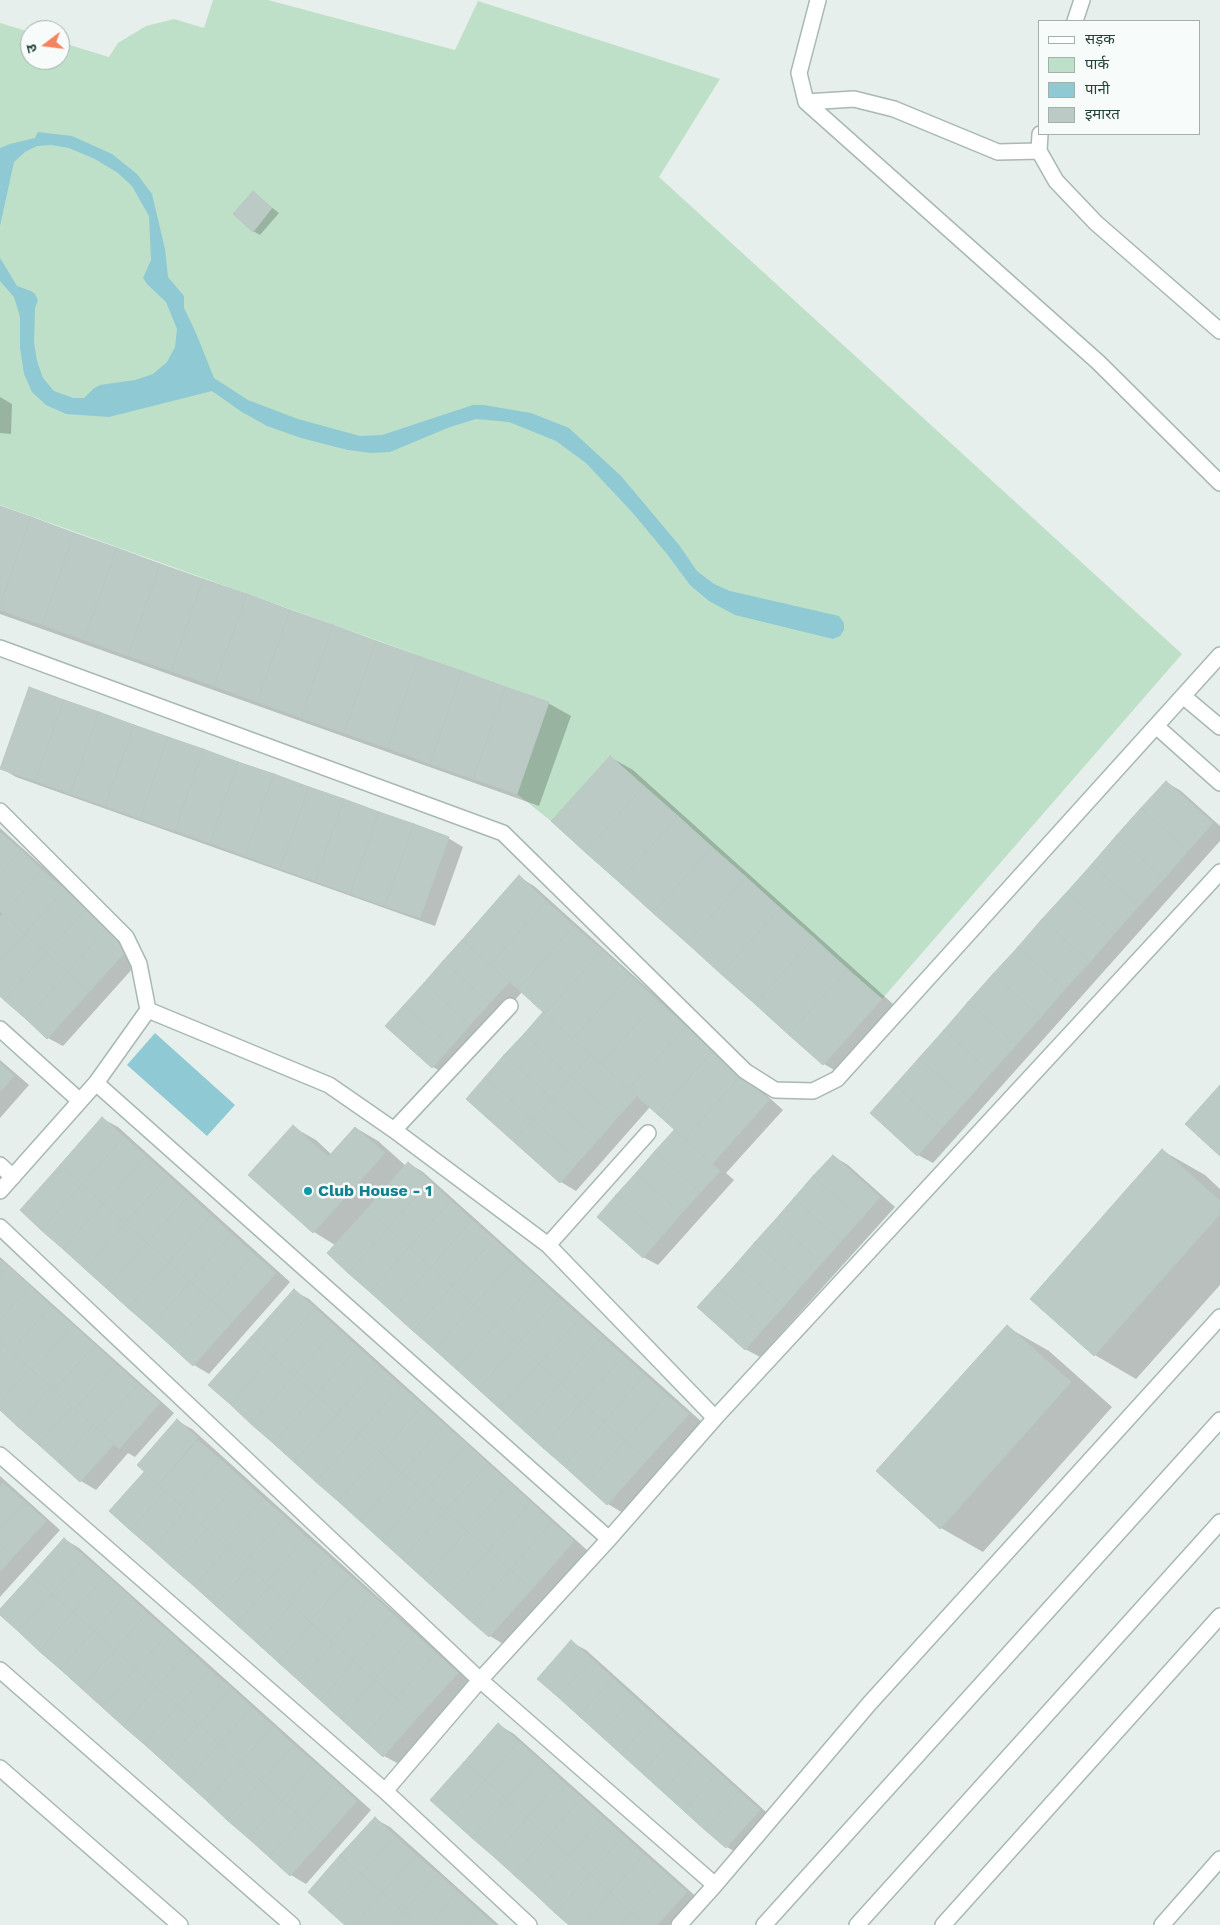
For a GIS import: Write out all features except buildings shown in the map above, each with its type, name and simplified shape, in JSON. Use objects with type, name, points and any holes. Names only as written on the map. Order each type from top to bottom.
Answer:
[{"type":"street","points":[[818,0],[798,73],[806,102],[1098,362],[1220,483]]},
{"type":"street","points":[[1075,20],[1082,0]]},
{"type":"street","points":[[806,102],[854,99],[894,109],[998,152],[1040,151]]},
{"type":"street","points":[[1040,135],[1040,151],[1056,181],[1096,223],[1220,331]]},
{"type":"street","points":[[0,648],[503,833],[746,1071],[775,1090],[813,1091],[837,1079],[1220,655]]},
{"type":"street","points":[[1184,696],[1220,727]]},
{"type":"street","points":[[1156,726],[1220,783]]},
{"type":"street","points":[[0,811],[126,937],[139,964],[148,1010],[96,1082],[0,1191]]},
{"type":"street","points":[[385,1791],[480,1680],[609,1540],[715,1418],[1220,872]]},
{"type":"street","points":[[394,1130],[510,1006]]},
{"type":"street","points":[[148,1010],[329,1085],[394,1130],[548,1245],[715,1418]]},
{"type":"street","points":[[0,1029],[80,1101]]},
{"type":"street","points":[[96,1082],[609,1540]]},
{"type":"street","points":[[548,1245],[648,1133]]},
{"type":"street","points":[[0,1166],[12,1177]]},
{"type":"street","points":[[0,1227],[480,1680],[715,1885]]},
{"type":"street","points":[[679,1925],[869,1704],[1220,1317]]},
{"type":"street","points":[[764,1925],[1220,1420]]},
{"type":"street","points":[[0,1455],[385,1791],[529,1925]]},
{"type":"street","points":[[856,1925],[1220,1522]]},
{"type":"street","points":[[943,1925],[1220,1616]]},
{"type":"street","points":[[0,1670],[292,1925]]},
{"type":"street","points":[[0,1768],[180,1925]]},
{"type":"street","points":[[1162,1925],[1220,1859]]},
{"type":"green space","points":[[213,0],[268,0],[455,50],[478,1],[720,79],[659,177],[1182,654],[882,999],[610,756],[551,821],[517,794],[549,702],[0,505],[0,23],[20,29],[20,70],[70,70],[70,45],[109,57],[118,43],[146,26],[174,19],[204,28]]},
{"type":"water","points":[[38,132],[72,136],[112,154],[137,174],[152,194],[165,249],[168,277],[184,296],[184,308],[214,378],[248,400],[298,419],[360,436],[382,435],[473,405],[484,405],[531,413],[569,428],[621,476],[679,545],[697,571],[714,584],[730,591],[839,616],[844,623],[844,630],[840,636],[833,639],[735,615],[709,601],[690,585],[632,512],[586,463],[556,441],[509,422],[476,419],[450,427],[390,452],[371,453],[348,450],[301,438],[267,426],[242,412],[212,391],[109,417],[66,414],[46,405],[32,392],[24,374],[20,348],[20,317],[14,297],[0,281],[0,258],[17,286],[31,291],[38,300],[35,308],[34,342],[37,361],[43,378],[54,391],[73,398],[84,398],[100,385],[135,380],[153,374],[167,362],[175,347],[177,329],[166,302],[143,278],[151,260],[149,216],[132,186],[118,173],[95,159],[69,148],[51,145],[37,146],[25,152],[14,162],[0,226],[0,148],[35,138]]},
{"type":"water","points":[[155,1033],[235,1105],[207,1136],[127,1065]]},
{"type":"place","name":"Club House - 1","points":[[308,1191]]}]
